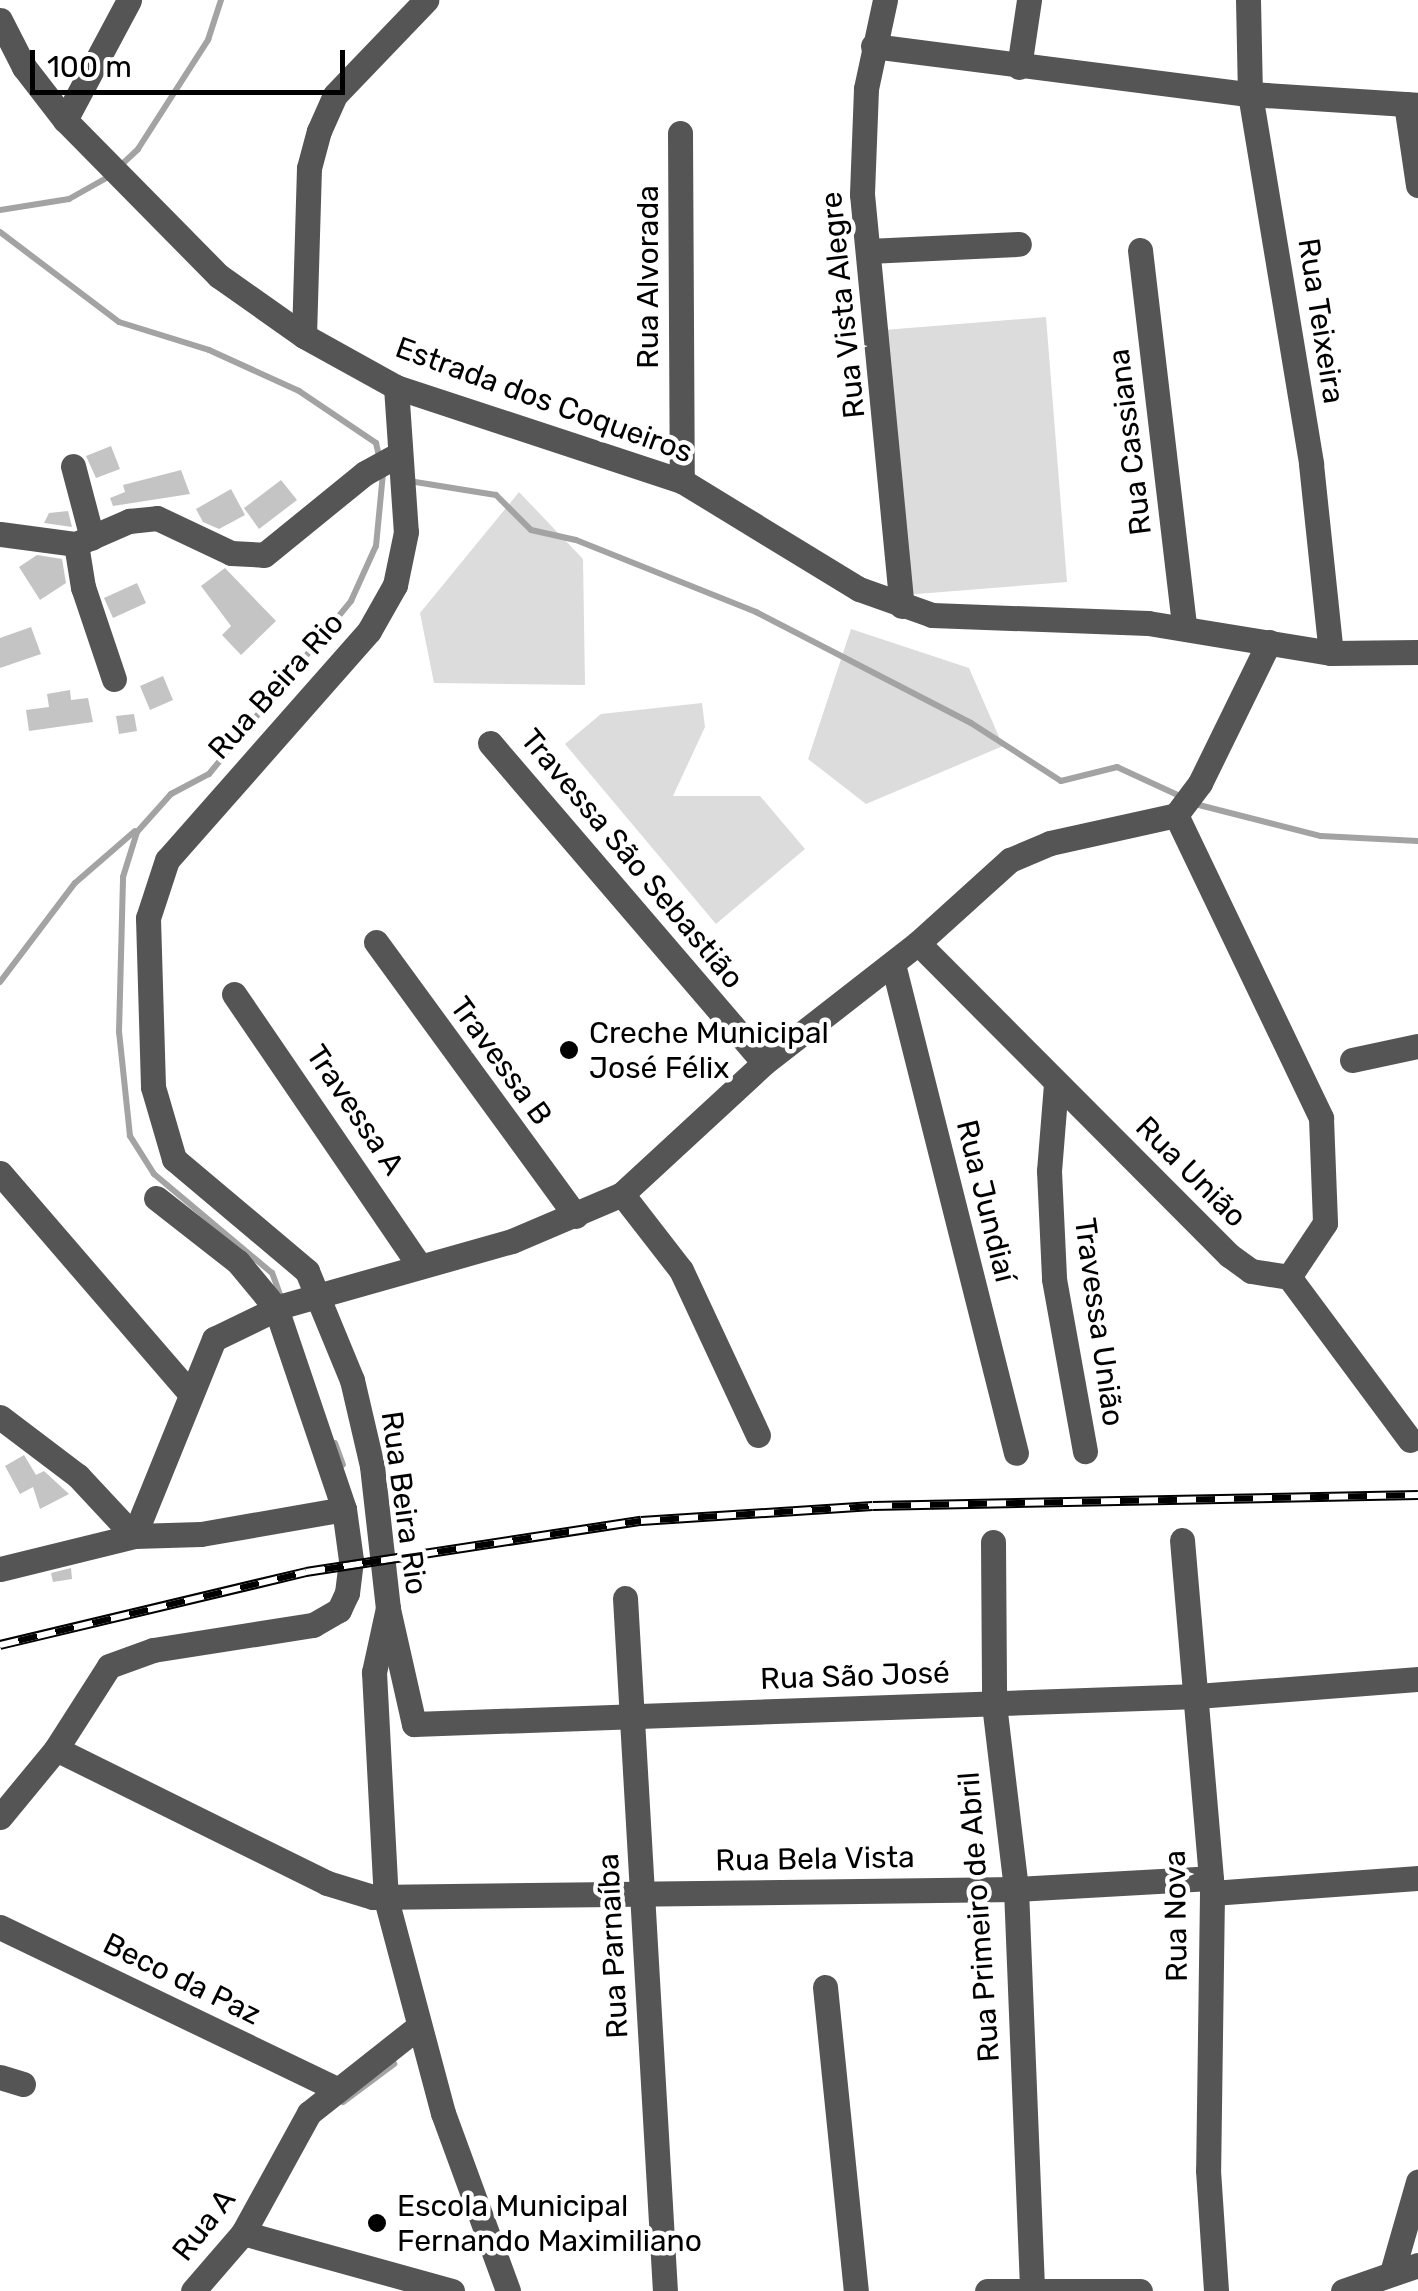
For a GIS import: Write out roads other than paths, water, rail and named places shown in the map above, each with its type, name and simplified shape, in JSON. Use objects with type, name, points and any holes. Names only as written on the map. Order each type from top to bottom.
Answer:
[{"type":"street","points":[[65,120],[129,0]]},
{"type":"street","points":[[304,336],[309,168],[320,131],[335,95],[426,0]]},
{"type":"street","name":"Rua Vista Alegre","points":[[885,0],[873,46],[864,128],[868,251],[902,606]]},
{"type":"street","points":[[1019,67],[1029,0]]},
{"type":"street","name":"Rua Teixeira","points":[[1248,0],[1250,94],[1311,464],[1330,653]]},
{"type":"street","name":"Estrada dos Coqueiros","points":[[0,20],[24,66],[65,120],[219,276],[304,336],[396,387],[682,482],[830,574],[902,606],[960,620],[1184,626],[1330,653],[1418,652]]},
{"type":"street","points":[[873,46],[1250,94],[1412,104],[1418,186]]},
{"type":"street","name":"Rua Alvorada","points":[[680,133],[682,482]]},
{"type":"street","points":[[868,251],[1020,244]]},
{"type":"street","name":"Rua Cassiana","points":[[1140,250],[1184,626]]},
{"type":"street","name":"Rua Beira Rio","points":[[396,387],[404,558],[370,631],[182,840],[156,888],[148,918],[153,1087],[166,1144],[197,1180],[293,1255],[314,1296],[366,1431],[388,1608],[374,1672],[419,2026],[443,2114],[508,2291]]},
{"type":"street","points":[[73,466],[84,541],[82,587],[114,679]]},
{"type":"street","points":[[0,534],[84,541],[130,521],[157,518],[231,552],[264,555],[365,473],[398,466]]},
{"type":"street","points":[[134,1536],[214,1339],[279,1307],[418,1264],[512,1241],[622,1194],[764,1063],[892,964],[1027,851],[1180,812],[1200,784],[1269,642]]},
{"type":"street","name":"Travessa São Sebastião","points":[[490,742],[764,1063]]},
{"type":"street","points":[[1180,812],[1320,1118],[1326,1223],[1289,1278],[1410,1440]]},
{"type":"street","name":"Travessa B","points":[[376,942],[576,1216]]},
{"type":"street","name":"Rua União","points":[[918,943],[1228,1255],[1251,1271],[1289,1278]]},
{"type":"street","name":"Rua Jundiaí","points":[[892,964],[1016,1453]]},
{"type":"street","name":"Travessa A","points":[[234,994],[418,1264]]},
{"type":"street","points":[[1352,1060],[1418,1046]]},
{"type":"street","name":"Travessa União","points":[[1056,1084],[1049,1171],[1054,1279],[1085,1451]]},
{"type":"street","points":[[0,1173],[190,1394]]},
{"type":"street","points":[[622,1194],[680,1270],[758,1435]]},
{"type":"street","points":[[0,1817],[56,1749],[101,1675],[118,1661],[330,1618],[344,1602],[350,1577],[344,1509],[279,1307],[238,1262],[156,1198]]},
{"type":"street","points":[[0,1417],[78,1476],[134,1536]]},
{"type":"street","points":[[0,1569],[134,1536],[201,1534],[344,1509]]},
{"type":"street","name":"Rua Nova","points":[[1182,1540],[1211,1886],[1208,2170],[1216,2291]]},
{"type":"street","name":"Rua Primeiro de Abril","points":[[993,1542],[994,1704],[1016,1888],[1032,2286]]},
{"type":"street","name":"Rua Parnaíba","points":[[625,1598],[665,2291]]},
{"type":"street","name":"Rua São José","points":[[388,1608],[414,1724],[1196,1696],[1418,1679]]},
{"type":"street","name":"Rua Bela Vista","points":[[56,1749],[327,1883],[401,1899],[1211,1886],[1418,1878]]},
{"type":"street","name":"Beco da Paz","points":[[0,1927],[336,2090]]},
{"type":"street","points":[[825,1986],[856,2291]]},
{"type":"street","name":"Rua A","points":[[193,2291],[242,2233],[265,2198],[291,2136],[336,2090],[419,2026]]},
{"type":"street","points":[[1343,2291],[1406,2267],[1418,2182]]},
{"type":"street","points":[[242,2233],[452,2291]]},
{"type":"street","points":[[986,2291],[1032,2286],[1140,2291]]},
{"type":"waterway","points":[[119,167],[138,149],[208,40],[221,0]]},
{"type":"waterway","points":[[0,210],[69,199],[110,176]]},
{"type":"waterway","points":[[0,232],[119,322],[209,350],[299,391],[376,443],[379,456]]},
{"type":"waterway","points":[[282,1300],[272,1273],[154,1174],[130,1136],[119,1032],[123,877],[137,832],[171,794],[209,774],[351,601],[376,546],[383,473]]},
{"type":"waterway","points":[[409,481],[496,495],[531,530],[576,540],[756,612],[971,723],[1061,781],[1117,767],[1184,798]]},
{"type":"waterway","points":[[1195,804],[1321,836],[1418,841]]},
{"type":"waterway","points":[[0,982],[75,883],[135,831]]},
{"type":"waterway","points":[[335,1443],[343,1465]]},
{"type":"waterway","points":[[343,2102],[394,2064]]},
{"type":"railway","points":[[0,1645],[306,1572],[641,1521],[873,1506],[1418,1495]]},
{"type":"place","name":"Creche Municipal José Félix","points":[[569,1050]]},
{"type":"place","name":"Escola Municipal Fernando Maximiliano","points":[[377,2223]]}]
